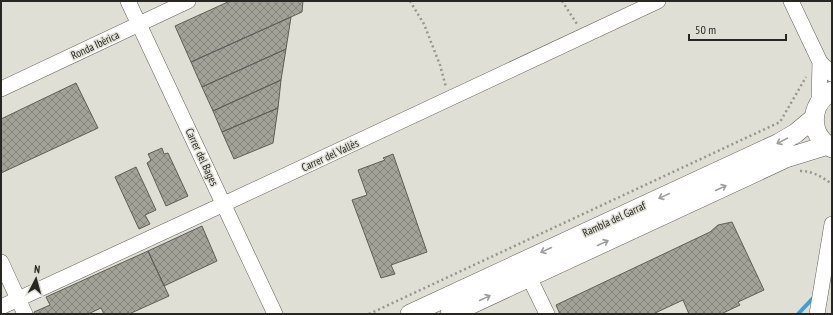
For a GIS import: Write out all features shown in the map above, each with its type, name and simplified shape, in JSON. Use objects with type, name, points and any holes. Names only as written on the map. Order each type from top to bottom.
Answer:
[{"type":"street","name":"Carrer del Bages","points":[[128,1],[275,314]]},
{"type":"street","name":"Ronda Ibèrica","points":[[1,89],[188,1]]},
{"type":"street","name":"Carrer del Vallès","points":[[1,307],[658,1]]},
{"type":"street","points":[[791,1],[820,62],[832,74]]},
{"type":"street","points":[[820,62],[822,104]]},
{"type":"street","name":"Rambla del Garraf","points":[[822,104],[817,134],[830,147]]},
{"type":"street","name":"Rambla del Garraf","points":[[410,314],[779,142],[796,133],[822,104]]},
{"type":"street","name":"Rambla del Garraf","points":[[450,314],[786,158],[830,147]]},
{"type":"street","points":[[818,308],[832,224]]},
{"type":"street","points":[[1,262],[25,314]]},
{"type":"street","points":[[529,277],[547,314]]},
{"type":"path","points":[[410,1],[424,24],[440,65],[449,99]]},
{"type":"path","points":[[562,1],[584,36]]},
{"type":"path","points":[[369,314],[780,122],[810,69],[820,62]]},
{"type":"building","points":[[230,1],[303,1],[302,12],[191,62],[175,26]]},
{"type":"building","points":[[291,17],[286,49],[202,87],[191,62]]},
{"type":"building","points":[[286,49],[281,80],[213,111],[202,87]]},
{"type":"building","points":[[281,80],[278,108],[222,132],[213,111]]},
{"type":"building","points":[[76,83],[98,128],[1,173],[1,119]]},
{"type":"building","points":[[278,108],[273,143],[234,159],[222,132]]},
{"type":"building","points":[[162,148],[164,154],[168,153],[188,196],[166,206],[147,163],[151,160],[148,154]]},
{"type":"building","points":[[393,154],[427,252],[391,265],[395,274],[381,278],[352,200],[367,195],[358,170],[385,160],[383,158]]},
{"type":"building","points":[[136,167],[156,210],[145,215],[150,224],[139,229],[115,177]]},
{"type":"building","points":[[732,222],[764,290],[738,302],[740,305],[721,314],[689,314],[683,300],[653,314],[560,314],[556,305],[710,232],[718,225]]},
{"type":"building","points":[[202,226],[217,261],[164,286],[148,251]]},
{"type":"building","points":[[148,251],[169,296],[129,314],[104,314],[101,308],[88,314],[35,314],[34,312],[50,305],[46,297]]},
{"type":"waterway","points":[[798,314],[815,296]]}]
